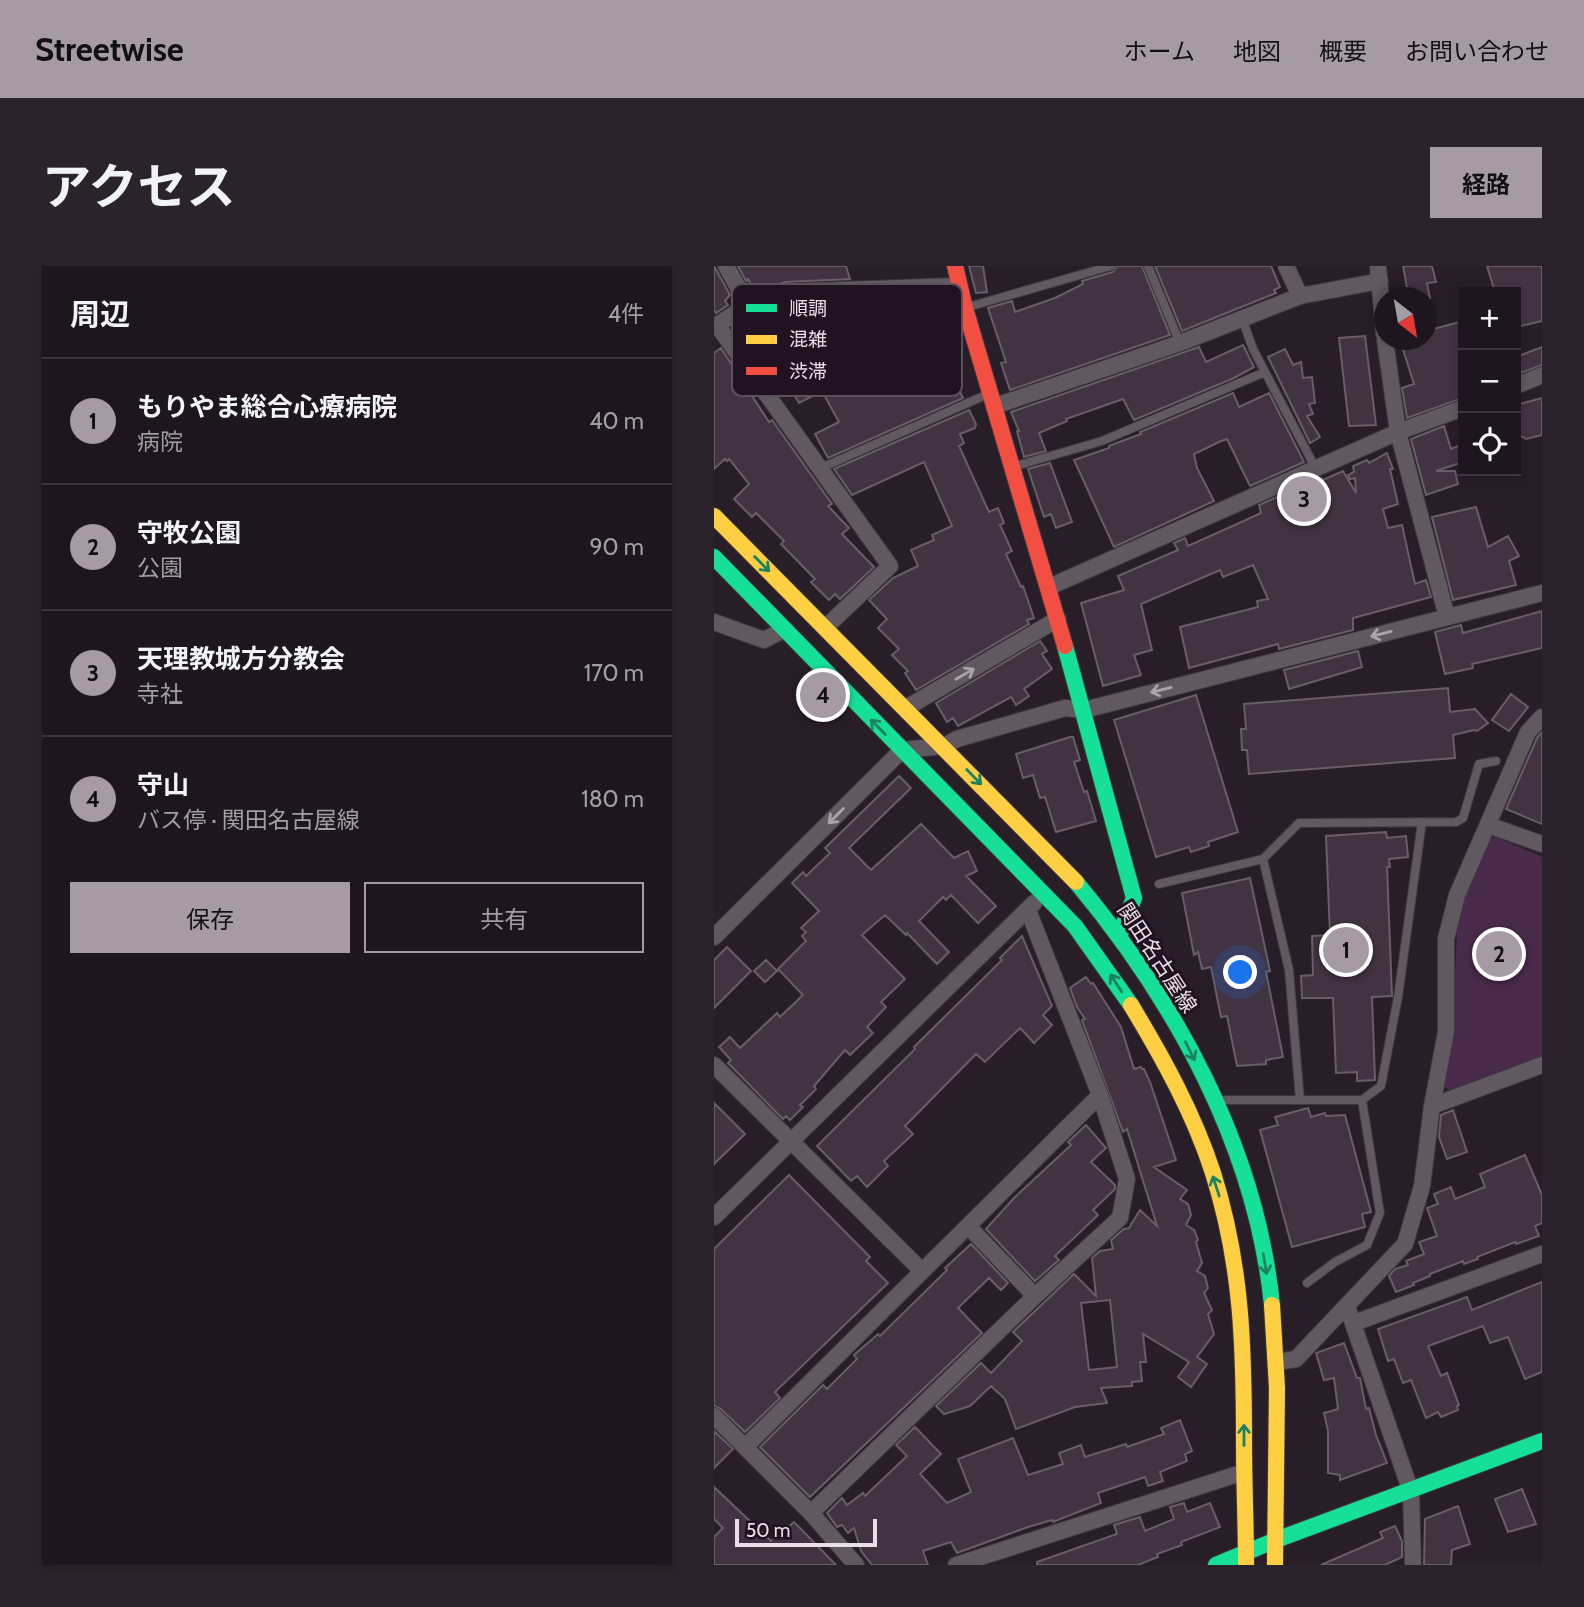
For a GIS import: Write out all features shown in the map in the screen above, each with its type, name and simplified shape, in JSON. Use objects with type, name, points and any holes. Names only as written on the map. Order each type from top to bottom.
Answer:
[{"type":"main road","points":[[955,266],[959,282]]},
{"type":"main road","points":[[962,295],[1058,618],[1134,898],[1120,934]]},
{"type":"main road","name":"関田名古屋線","points":[[714,516],[1076,881],[1120,934],[1161,996],[1225,1126],[1265,1258],[1277,1362],[1275,1565]]},
{"type":"main road","points":[[714,557],[1075,926],[1098,955],[1136,1015],[1177,1090],[1202,1142],[1220,1199],[1236,1270],[1244,1354],[1246,1559]]},
{"type":"main road","points":[[1216,1565],[1246,1559],[1276,1540],[1542,1441]]},
{"type":"street","points":[[726,266],[736,284]]},
{"type":"street","points":[[1286,266],[1300,296]]},
{"type":"street","points":[[993,399],[1180,343],[1300,296],[1379,274]]},
{"type":"street","points":[[732,315],[715,326],[732,349]]},
{"type":"street","points":[[1386,350],[1398,432],[1447,617]]},
{"type":"street","points":[[1521,384],[1542,375]]},
{"type":"street","points":[[767,396],[890,566],[826,627]]},
{"type":"street","points":[[1049,587],[1398,432],[1458,410]]},
{"type":"street","points":[[714,937],[901,750],[944,746],[957,739],[1065,708],[1084,710],[1542,593]]},
{"type":"street","points":[[906,709],[1058,618]]},
{"type":"street","points":[[714,622],[764,640],[783,630]]},
{"type":"street","points":[[1277,1362],[1296,1359],[1405,1244],[1422,1186],[1432,1106],[1446,1032],[1446,939],[1457,895],[1528,732],[1542,717]]},
{"type":"street","points":[[1488,825],[1542,844]]},
{"type":"street","points":[[714,1217],[1043,894]]},
{"type":"street","points":[[811,1514],[1035,1296],[1120,1218],[1127,1179],[1100,1095],[1028,909]]},
{"type":"street","points":[[714,1065],[921,1270]]},
{"type":"street","points":[[1432,1106],[1542,1065]]},
{"type":"street","points":[[746,1446],[1100,1095]]},
{"type":"street","points":[[968,1226],[1035,1296]]},
{"type":"street","points":[[1354,1323],[1542,1254]]},
{"type":"street","points":[[1347,1306],[1410,1492],[1413,1565]]},
{"type":"street","points":[[714,1416],[811,1514],[856,1565]]},
{"type":"street","points":[[956,1565],[1244,1472]]},
{"type":"lane","points":[[965,308],[1111,266]]},
{"type":"lane","points":[[1148,266],[1180,343]]},
{"type":"lane","points":[[901,284],[959,282]]},
{"type":"lane","points":[[1242,319],[1253,349],[1316,469]]},
{"type":"lane","points":[[1013,467],[1102,441],[1265,372]]},
{"type":"lane","points":[[821,468],[993,399]]},
{"type":"lane","points":[[1160,884],[1263,859],[1299,823],[1456,822],[1463,818],[1479,764],[1496,761]]},
{"type":"lane","points":[[1223,1100],[1362,1100],[1381,1086],[1398,998],[1422,822]]},
{"type":"lane","points":[[1263,859],[1289,970],[1300,1100]]},
{"type":"lane","points":[[1307,1283],[1335,1262],[1367,1245],[1380,1213],[1362,1100]]},
{"type":"shaded area","points":[[1495,837],[1541,856],[1542,859],[1542,1058],[1454,1093],[1443,1086],[1452,1031],[1458,912],[1488,839]]},
{"type":"building","points":[[714,266],[730,295],[725,301],[728,305],[716,313],[714,310]]},
{"type":"building","points":[[738,266],[846,266],[850,279],[780,284],[750,284],[748,279],[746,281]]},
{"type":"building","points":[[969,266],[983,266],[987,292],[976,293]]},
{"type":"building","points":[[1117,266],[1142,266],[1170,335],[1010,390],[1001,363],[1006,362],[988,308],[1012,301],[1015,312],[1055,298],[1083,284],[1082,281],[1113,272]]},
{"type":"building","points":[[1155,266],[1271,266],[1280,287],[1274,290],[1276,293],[1182,331]]},
{"type":"building","points":[[1403,266],[1432,266],[1436,282],[1427,283],[1428,287],[1407,287]]},
{"type":"building","points":[[1487,266],[1542,266],[1542,321],[1521,326],[1521,287],[1493,287]]},
{"type":"building","points":[[1458,322],[1458,400],[1407,418],[1402,388],[1414,384],[1403,350],[1437,350],[1437,328]]},
{"type":"building","points":[[1365,336],[1376,425],[1349,426],[1339,338]]},
{"type":"building","points":[[1243,345],[1254,367],[1234,378],[1134,420],[1123,399],[1066,419],[1067,421],[1039,433],[1046,451],[1024,457],[1019,431],[1011,412],[1199,347],[1206,362]]},
{"type":"building","points":[[1542,347],[1542,365],[1521,373],[1521,355]]},
{"type":"building","points":[[721,348],[732,365],[732,396],[752,396],[832,504],[828,506],[849,528],[842,534],[874,567],[840,599],[835,594],[829,600],[811,582],[815,579],[781,544],[784,541],[756,513],[752,517],[734,499],[749,484],[729,459],[725,459],[714,469],[714,353]]},
{"type":"building","points":[[1285,349],[1293,365],[1301,362],[1303,378],[1312,377],[1315,403],[1309,404],[1313,414],[1307,416],[1320,437],[1310,443],[1268,357]]},
{"type":"building","points":[[1233,393],[1239,407],[1269,393],[1304,462],[1250,486],[1227,439],[1219,442],[1194,454],[1197,468],[1214,501],[1114,547],[1074,460],[1109,448]]},
{"type":"building","points":[[795,396],[812,396],[799,403]]},
{"type":"building","points":[[825,396],[962,396],[963,398],[828,458],[815,434],[839,422]]},
{"type":"building","points":[[1542,398],[1542,435],[1526,439],[1521,436],[1521,404]]},
{"type":"building","points":[[969,410],[976,424],[975,428],[960,434],[964,443],[959,446],[989,512],[998,508],[1004,523],[1000,525],[1012,551],[1006,554],[1021,587],[1023,586],[1034,618],[1027,620],[1029,624],[916,690],[905,673],[908,671],[892,655],[899,649],[878,628],[887,619],[869,600],[893,578],[918,566],[911,550],[934,540],[932,535],[952,526],[924,462],[852,495],[834,469]]},
{"type":"building","points":[[1444,426],[1451,449],[1458,446],[1458,464],[1436,471],[1455,471],[1458,484],[1426,495],[1411,439]]},
{"type":"building","points":[[1387,453],[1393,469],[1390,469],[1398,504],[1383,509],[1388,528],[1402,525],[1415,584],[1426,580],[1431,597],[1353,618],[1353,630],[1279,649],[1278,644],[1189,668],[1180,627],[1258,607],[1257,601],[1268,599],[1253,565],[1223,577],[1220,570],[1141,604],[1152,650],[1134,655],[1141,675],[1103,686],[1081,603],[1124,590],[1118,576],[1178,550],[1174,543],[1185,538],[1188,546],[1261,513],[1259,505],[1321,478],[1323,480],[1343,471],[1356,493],[1355,478],[1350,479],[1348,475],[1354,472],[1353,466],[1367,460],[1369,463]]},
{"type":"building","points":[[1050,463],[1072,522],[1056,528],[1051,514],[1044,517],[1028,469]]},
{"type":"building","points":[[1476,507],[1488,547],[1508,536],[1519,556],[1509,561],[1516,585],[1453,600],[1432,517]]},
{"type":"building","points":[[1542,611],[1542,648],[1472,664],[1473,668],[1445,674],[1435,632],[1461,625],[1463,633]]},
{"type":"building","points":[[1040,641],[1047,651],[1042,654],[1052,669],[1024,689],[1029,696],[1016,705],[1011,697],[958,726],[953,718],[947,722],[936,703]]},
{"type":"building","points":[[1358,651],[1362,667],[1289,689],[1284,670]]},
{"type":"building","points":[[1448,688],[1450,712],[1475,709],[1488,723],[1477,731],[1453,735],[1455,758],[1249,774],[1247,750],[1242,750],[1241,729],[1246,729],[1244,704]]},
{"type":"building","points":[[1511,694],[1528,707],[1509,731],[1492,720]]},
{"type":"building","points":[[1196,695],[1238,832],[1208,842],[1209,846],[1191,852],[1189,847],[1156,857],[1114,720]]},
{"type":"building","points":[[1542,732],[1542,824],[1506,809]]},
{"type":"building","points":[[1073,737],[1080,760],[1074,762],[1096,821],[1056,832],[1045,797],[1040,798],[1033,775],[1023,778],[1016,754]]},
{"type":"building","points":[[899,776],[911,788],[849,848],[871,870],[921,824],[954,858],[968,851],[977,871],[966,876],[996,906],[978,923],[951,895],[946,900],[943,897],[919,921],[949,952],[937,964],[885,915],[862,935],[905,979],[881,1002],[886,1007],[867,1027],[873,1033],[850,1055],[845,1050],[814,1086],[816,1089],[800,1105],[803,1107],[790,1120],[786,1116],[783,1119],[728,1063],[731,1060],[719,1047],[730,1037],[740,1048],[777,1013],[780,1017],[803,995],[778,969],[806,941],[802,936],[806,932],[801,928],[819,911],[792,883],[803,872],[806,876],[830,853],[825,848]]},
{"type":"building","points":[[1386,832],[1387,838],[1406,836],[1408,857],[1389,859],[1390,867],[1387,867],[1392,996],[1372,997],[1375,1080],[1357,1081],[1357,1072],[1336,1073],[1333,998],[1302,998],[1301,976],[1313,975],[1312,936],[1330,935],[1326,836]]},
{"type":"building","points":[[1250,878],[1270,971],[1266,972],[1283,1057],[1266,1060],[1266,1064],[1237,1066],[1227,1016],[1221,1017],[1211,967],[1202,969],[1198,952],[1194,955],[1182,893]]},
{"type":"building","points":[[1022,936],[1052,1006],[1043,1015],[1052,1025],[1034,1043],[1020,1028],[985,1062],[976,1054],[905,1126],[913,1134],[884,1161],[888,1166],[867,1187],[857,1176],[851,1181],[817,1146],[1002,960],[1000,958]]},
{"type":"building","points":[[727,947],[751,971],[714,1008],[714,960]]},
{"type":"building","points":[[766,960],[777,971],[765,982],[754,971]]},
{"type":"building","points":[[1086,977],[1093,983],[1121,1027],[1134,1069],[1144,1069],[1150,1082],[1176,1160],[1154,1167],[1187,1190],[1180,1199],[1188,1204],[1191,1215],[1186,1225],[1194,1230],[1198,1240],[1196,1242],[1202,1263],[1197,1271],[1205,1276],[1208,1288],[1204,1293],[1212,1310],[1208,1314],[1214,1334],[1197,1357],[1207,1364],[1191,1387],[1178,1377],[1189,1362],[1143,1334],[1146,1362],[1140,1362],[1142,1381],[1132,1382],[1132,1386],[1101,1388],[1107,1403],[1075,1407],[1016,1429],[1005,1399],[991,1386],[970,1406],[944,1414],[936,1406],[981,1363],[991,1373],[1022,1341],[1013,1332],[1074,1274],[1096,1296],[1092,1258],[1100,1251],[1113,1249],[1111,1240],[1129,1228],[1140,1210],[1157,1226],[1127,1129],[1123,1132],[1082,1020],[1085,1019],[1070,988]],"holes":[[[1110,1300],[1117,1367],[1089,1370],[1081,1303]]]},
{"type":"building","points":[[714,1103],[745,1134],[714,1164]]},
{"type":"building","points":[[1308,1108],[1311,1117],[1325,1113],[1326,1116],[1345,1115],[1371,1212],[1362,1214],[1365,1227],[1292,1247],[1260,1130],[1278,1125],[1275,1117]]},
{"type":"building","points":[[1453,1110],[1467,1152],[1447,1159],[1439,1137],[1441,1115]]},
{"type":"building","points":[[1086,1125],[1106,1148],[1091,1162],[1115,1185],[1115,1189],[1093,1210],[1098,1215],[1055,1256],[1059,1260],[1035,1281],[986,1229],[1014,1198],[1071,1145],[1068,1142]]},
{"type":"building","points":[[1525,1155],[1542,1195],[1542,1223],[1535,1226],[1539,1236],[1516,1244],[1515,1242],[1464,1264],[1463,1261],[1396,1292],[1389,1276],[1395,1269],[1408,1265],[1406,1261],[1424,1254],[1419,1242],[1437,1236],[1427,1208],[1438,1204],[1434,1194],[1451,1187],[1455,1199],[1485,1187],[1480,1174]]},
{"type":"building","points":[[789,1175],[870,1257],[866,1261],[888,1283],[775,1392],[780,1398],[745,1432],[721,1409],[714,1406],[714,1249]]},
{"type":"building","points":[[971,1244],[1008,1283],[1001,1290],[989,1278],[958,1308],[982,1333],[810,1497],[760,1447],[823,1385],[827,1389],[857,1359],[854,1355],[878,1334],[880,1336]]},
{"type":"building","points":[[1542,1282],[1542,1372],[1525,1379],[1508,1337],[1490,1343],[1483,1326],[1428,1346],[1441,1376],[1447,1373],[1459,1405],[1458,1410],[1441,1417],[1438,1412],[1426,1418],[1411,1380],[1403,1383],[1394,1359],[1388,1361],[1378,1329],[1467,1297],[1472,1310]]},
{"type":"building","points":[[1344,1343],[1357,1378],[1360,1378],[1366,1409],[1369,1408],[1387,1463],[1340,1480],[1340,1475],[1328,1473],[1328,1431],[1324,1413],[1338,1409],[1334,1378],[1324,1380],[1316,1353]]},
{"type":"building","points":[[1180,1420],[1192,1451],[1185,1454],[1187,1461],[1160,1472],[1163,1481],[1148,1486],[1145,1477],[1098,1493],[1101,1503],[1053,1522],[1052,1520],[1028,1527],[957,1553],[951,1542],[923,1551],[928,1565],[872,1565],[861,1551],[854,1528],[848,1533],[842,1525],[837,1527],[827,1513],[842,1498],[847,1505],[863,1493],[865,1496],[907,1456],[896,1445],[915,1427],[941,1454],[920,1474],[947,1503],[971,1492],[958,1459],[1013,1438],[1028,1475],[1063,1464],[1059,1453],[1081,1445],[1085,1457],[1126,1444],[1127,1447],[1164,1434],[1161,1428]]},
{"type":"building","points":[[714,1431],[733,1449],[714,1468]]},
{"type":"building","points":[[714,1487],[771,1541],[794,1522],[836,1565],[714,1565],[714,1537],[723,1528],[714,1519]]},
{"type":"building","points":[[1522,1489],[1536,1524],[1508,1532],[1495,1499]]},
{"type":"building","points":[[1184,1503],[1187,1512],[1210,1503],[1220,1527],[1181,1542],[1182,1545],[1157,1554],[1158,1557],[1138,1565],[1037,1565],[1037,1562],[1117,1534],[1114,1525],[1140,1517],[1145,1531],[1174,1519],[1170,1507]]},
{"type":"building","points":[[1458,1506],[1470,1544],[1452,1550],[1451,1565],[1424,1565],[1425,1519]]},
{"type":"building","points":[[1395,1526],[1402,1541],[1402,1557],[1385,1565],[1321,1565],[1383,1538],[1380,1532]]},
{"type":"traffic: fast","points":[[714,557],[1075,926],[1131,1005]]},
{"type":"traffic: fast","points":[[1065,646],[1134,898],[1120,934]]},
{"type":"traffic: fast","points":[[1076,882],[1147,977],[1178,1027],[1205,1079],[1229,1133],[1249,1189],[1263,1246],[1272,1305]]},
{"type":"traffic: fast","points":[[1216,1565],[1542,1441]]},
{"type":"traffic: slow","points":[[714,516],[1076,882]]},
{"type":"traffic: slow","points":[[1131,1005],[1166,1066],[1197,1129],[1213,1173],[1230,1240],[1242,1339],[1246,1565]]},
{"type":"traffic: slow","points":[[1272,1305],[1277,1388],[1275,1565]]},
{"type":"traffic: jam","points":[[955,266],[959,284]]},
{"type":"traffic: jam","points":[[962,295],[1065,646]]},
{"type":"place","name":"天理教城方分教会","points":[[1304,499]]},
{"type":"place","name":"守山","points":[[823,695]]},
{"type":"place","name":"もりやま総合心療病院","points":[[1346,950]]},
{"type":"place","name":"守牧公園","points":[[1499,954]]}]
